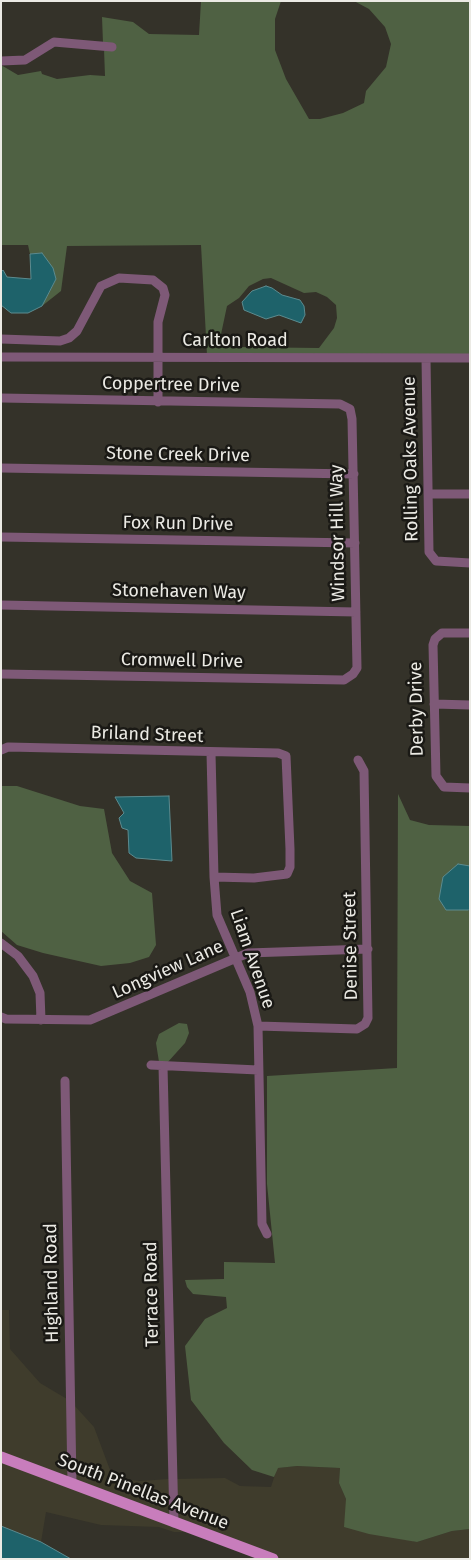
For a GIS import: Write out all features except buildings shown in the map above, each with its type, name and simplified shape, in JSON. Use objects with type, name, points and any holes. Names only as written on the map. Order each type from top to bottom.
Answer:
[{"type":"main road","name":"South Pinellas Avenue","points":[[1,1457],[273,1559]]},
{"type":"street","points":[[1,61],[25,60],[54,42],[112,47]]},
{"type":"street","points":[[1,339],[60,341],[69,338],[77,331],[101,286],[119,278],[149,279],[160,285],[164,295],[158,322],[158,402]]},
{"type":"street","name":"Carlton Road","points":[[1,357],[470,358]]},
{"type":"street","name":"Rolling Oaks Avenue","points":[[426,358],[429,552],[432,560],[470,563]]},
{"type":"street","name":"Coppertree Drive","points":[[1,398],[340,404]]},
{"type":"street","name":"Windsor Hill Way","points":[[340,404],[350,408],[352,414],[357,668]]},
{"type":"street","name":"Stone Creek Drive","points":[[1,468],[354,474]]},
{"type":"street","points":[[428,494],[470,494]]},
{"type":"street","name":"Fox Run Drive","points":[[1,537],[355,543]]},
{"type":"street","name":"Stonehaven Way","points":[[1,605],[356,612]]},
{"type":"street","name":"Derby Drive","points":[[470,633],[445,633],[437,637],[433,645],[435,772],[437,780],[444,787],[470,788]]},
{"type":"street","name":"Cromwell Drive","points":[[1,674],[344,680],[353,674],[357,668]]},
{"type":"street","points":[[434,704],[470,705]]},
{"type":"street","name":"Briland Street","points":[[1,750],[8,747],[278,753],[286,756],[288,762],[290,849],[290,866],[287,874],[254,878],[214,877]]},
{"type":"street","name":"Liam Avenue","points":[[211,753],[214,877],[218,914],[250,992],[258,1026],[262,1224],[267,1234]]},
{"type":"street","name":"Denise Street","points":[[258,1026],[360,1028],[367,1021],[368,949],[364,771],[358,760]]},
{"type":"street","points":[[1,943],[18,956],[34,976],[40,993],[41,1020]]},
{"type":"street","name":"Longview Lane","points":[[1,1016],[6,1019],[85,1021],[97,1018],[235,958],[255,952],[368,949]]},
{"type":"street","points":[[151,1065],[258,1070]]},
{"type":"street","name":"Terrace Road","points":[[163,1066],[174,1522]]},
{"type":"street","name":"Highland Road","points":[[65,1081],[72,1484]]},
{"type":"shaded area","points":[[1,1310],[9,1310],[10,1349],[40,1383],[67,1399],[68,1479],[1,1454]]},
{"type":"shaded area","points":[[74,1405],[94,1427],[113,1478],[140,1481],[169,1479],[170,1518],[75,1482]]},
{"type":"shaded area","points":[[1,1460],[191,1532],[174,1532],[159,1527],[101,1525],[46,1512],[41,1542],[1,1526]]},
{"type":"shaded area","points":[[297,1466],[340,1468],[339,1483],[346,1499],[399,1538],[417,1542],[452,1531],[470,1529],[470,1559],[283,1559],[177,1520],[176,1479],[225,1478],[240,1486],[271,1487],[277,1468]]},
{"type":"green space","points":[[201,1],[281,1],[275,19],[275,50],[286,79],[309,119],[320,119],[343,113],[364,103],[366,91],[386,67],[391,44],[385,27],[369,9],[354,1],[470,1],[470,354],[207,355],[201,245],[67,246],[61,291],[42,306],[56,279],[42,253],[30,254],[28,245],[1,245],[1,65],[18,75],[41,71],[42,74],[57,79],[90,75],[105,76],[104,49],[114,50],[115,44],[103,43],[102,17],[133,22],[149,34],[199,35]],"holes":[[[271,278],[304,293],[316,292],[327,297],[336,305],[337,318],[334,328],[319,348],[235,347],[229,339],[220,339],[227,306],[239,298],[249,286],[263,279]]]},
{"type":"green space","points":[[1,786],[17,786],[80,806],[104,809],[112,853],[130,881],[152,893],[156,945],[149,957],[130,963],[101,966],[17,945],[1,931]]},
{"type":"green space","points":[[398,794],[410,820],[429,825],[470,826],[470,866],[466,866],[468,911],[470,910],[470,1529],[452,1531],[417,1542],[369,1534],[344,1527],[346,1499],[339,1483],[340,1468],[297,1466],[278,1468],[274,1477],[252,1470],[224,1443],[191,1400],[185,1346],[205,1319],[227,1308],[226,1297],[193,1294],[187,1287],[185,1280],[224,1279],[224,1262],[275,1263],[267,1184],[267,1076],[397,1068]]},
{"type":"green space","points":[[179,1023],[187,1024],[189,1033],[185,1043],[167,1063],[159,1062],[156,1043],[159,1034]]},
{"type":"water","points":[[42,253],[53,268],[56,279],[42,306],[28,313],[11,313],[1,305],[1,272],[3,270],[7,277],[31,279],[30,254]]},
{"type":"water","points":[[266,286],[282,295],[300,300],[304,306],[305,315],[301,323],[279,315],[266,319],[244,310],[242,302],[252,291]]},
{"type":"water","points":[[169,796],[172,861],[136,858],[129,853],[128,830],[122,828],[119,818],[124,813],[115,797]]},
{"type":"water","points":[[458,864],[470,866],[470,910],[446,910],[439,899],[443,877]]},
{"type":"water","points":[[1,1526],[41,1542],[71,1559],[1,1559]]}]
